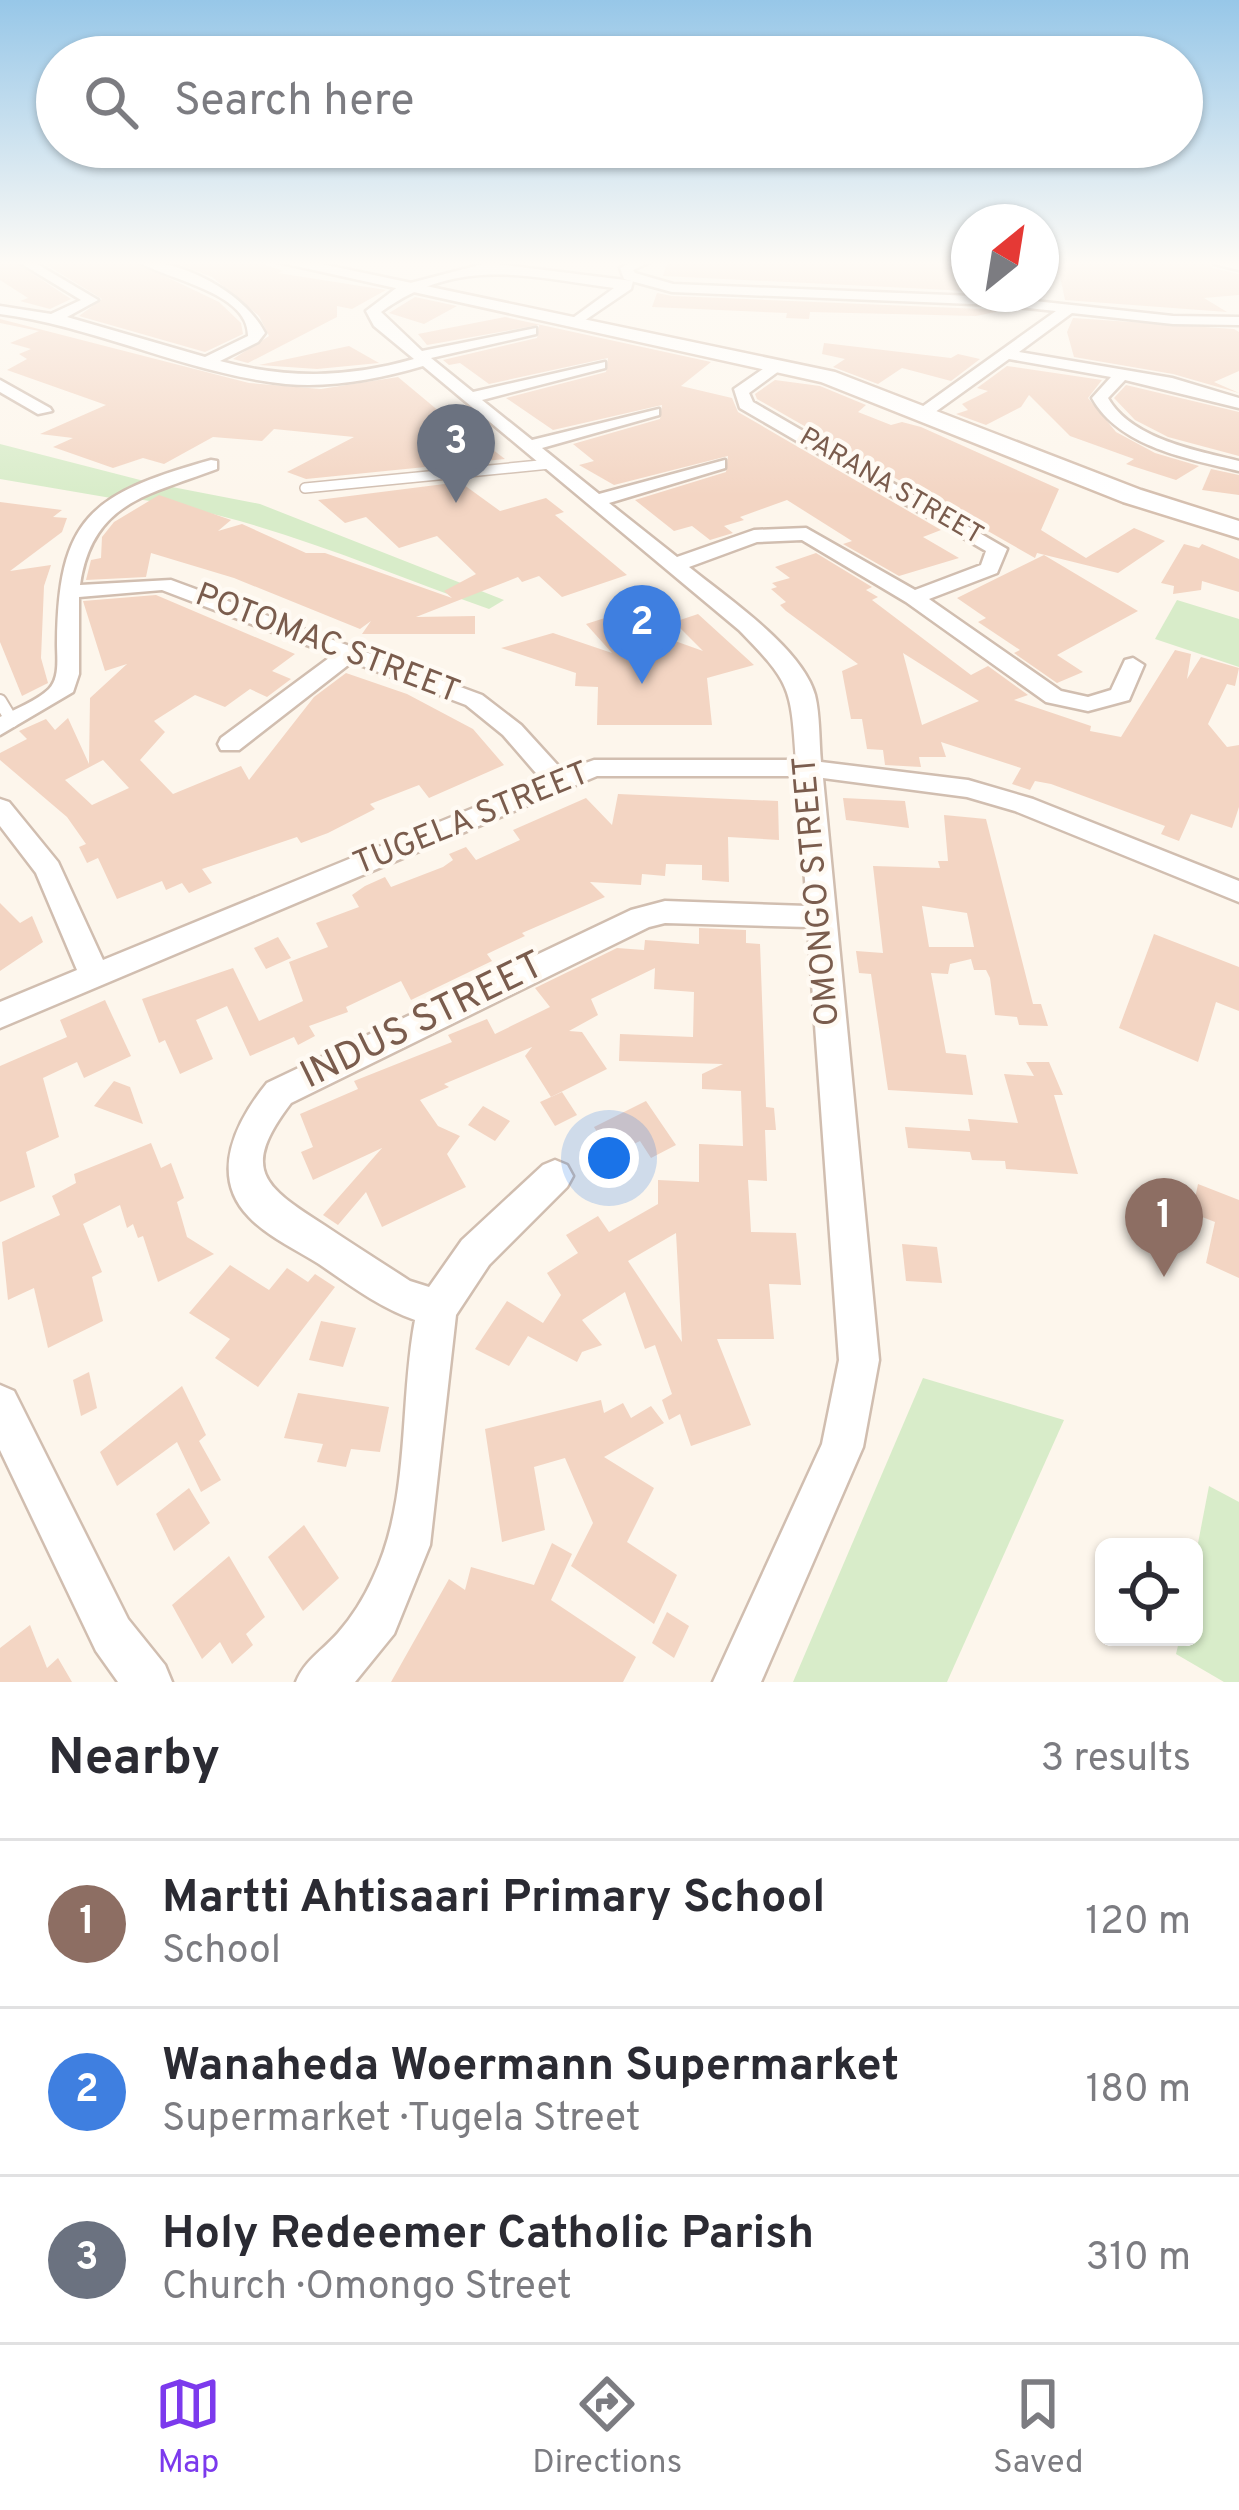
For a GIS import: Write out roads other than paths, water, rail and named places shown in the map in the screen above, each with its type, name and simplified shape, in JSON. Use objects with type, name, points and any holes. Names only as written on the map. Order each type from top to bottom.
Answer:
[{"type":"street","points":[[134,339],[271,378],[304,380],[378,374],[497,339]]},
{"type":"street","points":[[209,361],[253,339]]},
{"type":"street","name":"OMONGO STREET","points":[[399,339],[678,564],[792,671],[803,694],[859,1360],[842,1447],[737,1682]]},
{"type":"street","points":[[655,339],[846,382],[1132,496],[1239,530]]},
{"type":"street","points":[[925,412],[1026,339]]},
{"type":"street","points":[[1006,354],[1122,374],[1239,403]]},
{"type":"street","points":[[469,398],[600,365]]},
{"type":"street","name":"PARANA STREET","points":[[778,365],[740,392],[746,405],[997,549],[990,569],[913,598]]},
{"type":"street","points":[[1122,374],[1100,398],[1123,426],[1239,466]]},
{"type":"street","points":[[0,385],[44,411]]},
{"type":"street","points":[[539,454],[653,412]]},
{"type":"street","points":[[6,724],[61,692],[68,674],[71,549],[88,524],[128,498],[211,464]]},
{"type":"street","points":[[596,501],[718,464]]},
{"type":"street","points":[[678,564],[754,536],[793,531],[823,541],[913,598],[1054,697],[1109,701],[1121,695],[1132,664]]},
{"type":"street","name":"POTOMAC STREET","points":[[68,592],[164,584],[346,656],[474,700],[512,730],[556,780]]},
{"type":"street","points":[[230,744],[346,656]]},
{"type":"street","name":"TUGELA STREET","points":[[0,1015],[594,768],[673,763],[807,768],[944,785],[1024,805],[1239,892]]},
{"type":"street","points":[[0,808],[48,869],[95,976]]},
{"type":"street","name":"INDUS STREET","points":[[438,1309],[400,1296],[261,1205],[245,1182],[244,1156],[253,1131],[279,1093],[653,914],[820,917]]},
{"type":"street","points":[[320,1682],[359,1645],[399,1585],[411,1542],[438,1309],[487,1239],[555,1176]]},
{"type":"street","points":[[0,1405],[112,1635],[148,1682]]},
{"type":"lane","points":[[305,488],[539,454]]},
{"type":"lane","points":[[0,701],[6,724]]},
{"type":"place","name":"Holy Redeemer Catholic Parish","points":[[456,503]]},
{"type":"place","name":"Wanaheda Woermann Supermarket","points":[[642,684]]},
{"type":"place","name":"Martti Ahtisaari Primary School","points":[[1164,1277]]}]
